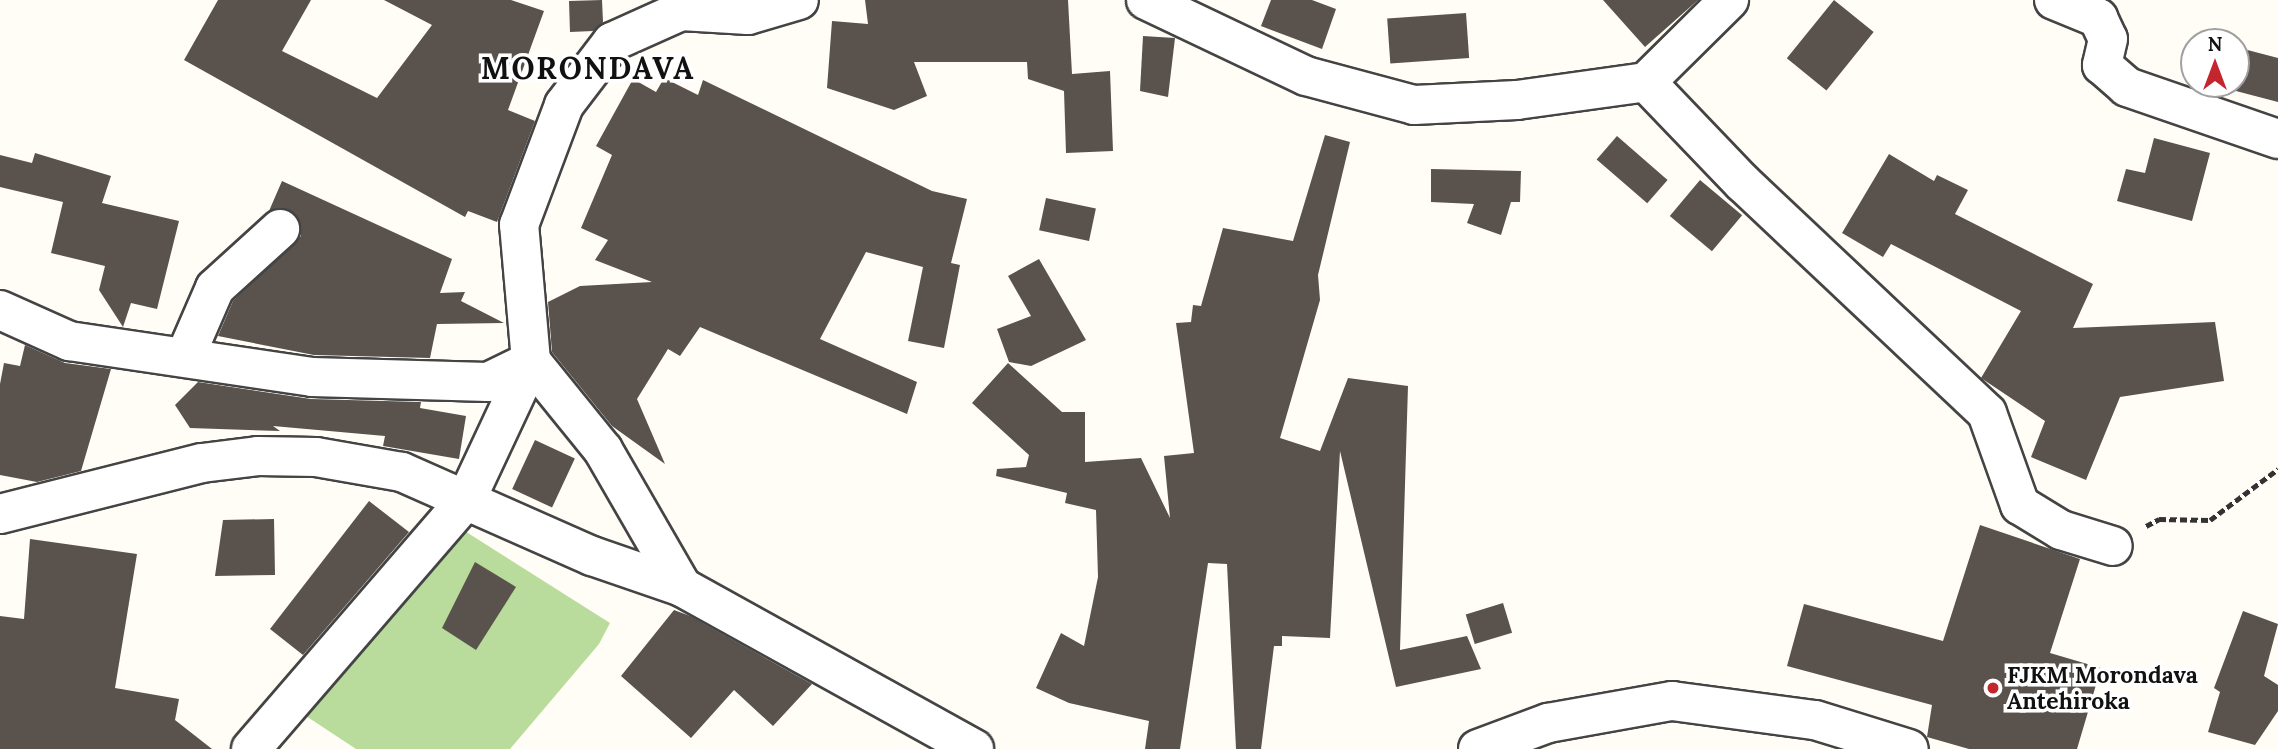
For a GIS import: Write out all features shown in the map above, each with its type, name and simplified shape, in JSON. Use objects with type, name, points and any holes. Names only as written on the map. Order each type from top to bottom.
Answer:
[{"type":"street","points":[[251,749],[467,500],[531,361],[519,225],[564,104],[612,43],[681,11],[748,16],[799,0]]},
{"type":"street","points":[[1146,0],[1306,76],[1414,105],[1517,100],[1646,82],[1729,0]]},
{"type":"street","points":[[2054,0],[2098,18],[2108,39],[2102,65],[2127,87],[2278,139]]},
{"type":"street","points":[[1646,82],[1743,183],[1987,413],[2020,505],[2061,530],[2113,546]]},
{"type":"street","points":[[185,357],[215,288],[280,229]]},
{"type":"street","points":[[0,310],[69,341],[312,377],[488,382],[531,361]]},
{"type":"street","points":[[531,361],[603,450],[682,587]]},
{"type":"street","points":[[0,514],[202,463],[258,456],[316,457],[402,472],[682,587],[974,749]]},
{"type":"street","points":[[1478,749],[1548,723],[1672,701],[1815,720],[1909,749]]},
{"type":"path","points":[[2113,546],[2159,519],[2210,520],[2278,469]]},
{"type":"green space","points":[[460,528],[610,623],[599,644],[510,749],[356,749],[300,712]]},
{"type":"building","points":[[218,0],[311,0],[282,51],[377,98],[432,25],[384,0],[511,0],[544,11],[508,110],[535,121],[497,222],[468,211],[465,217],[184,60]]},
{"type":"building","points":[[602,0],[603,22],[593,31],[570,32],[569,1]]},
{"type":"building","points":[[865,0],[1068,0],[1072,74],[1110,71],[1113,151],[1066,153],[1064,91],[1028,79],[1027,62],[914,62],[927,96],[894,110],[827,88],[832,21],[868,24]]},
{"type":"building","points":[[1271,0],[1312,0],[1336,9],[1322,49],[1261,26]]},
{"type":"building","points":[[1603,0],[1698,0],[1645,47]]},
{"type":"building","points":[[1834,0],[1874,32],[1826,90],[1787,58]]},
{"type":"building","points":[[1466,13],[1469,58],[1390,63],[1387,19]]},
{"type":"building","points":[[1143,36],[1175,38],[1168,97],[1140,91]]},
{"type":"building","points":[[2250,51],[2278,58],[2278,102],[2250,95]]},
{"type":"building","points":[[664,78],[698,95],[703,80],[932,191],[967,199],[951,263],[960,265],[944,348],[908,341],[923,267],[866,252],[820,339],[917,382],[907,414],[700,327],[680,356],[668,349],[637,399],[665,464],[612,426],[552,352],[548,302],[580,286],[652,282],[595,260],[608,240],[581,228],[612,155],[596,146],[633,79],[656,92]]},
{"type":"building","points":[[1325,135],[1350,142],[1318,275],[1320,300],[1280,438],[1320,451],[1348,378],[1408,386],[1400,650],[1467,636],[1481,669],[1396,687],[1340,451],[1330,638],[1282,636],[1282,646],[1274,646],[1261,749],[1236,749],[1227,564],[1208,563],[1180,749],[1145,749],[1149,721],[1069,703],[1036,688],[1061,633],[1084,646],[1098,577],[1096,510],[1065,503],[1067,493],[996,476],[997,469],[1026,467],[1029,455],[972,403],[1008,363],[1062,412],[1085,412],[1085,462],[1141,458],[1170,518],[1164,456],[1194,453],[1176,323],[1191,322],[1193,305],[1201,306],[1223,228],[1293,241]]},
{"type":"building","points":[[1617,136],[1668,180],[1647,203],[1597,159]]},
{"type":"building","points":[[2154,138],[2210,153],[2192,221],[2117,201],[2126,169],[2145,173]]},
{"type":"building","points":[[35,153],[111,176],[102,203],[179,221],[157,309],[131,303],[123,327],[99,290],[105,266],[51,253],[63,202],[0,187],[0,155],[32,163]]},
{"type":"building","points":[[1889,154],[1934,181],[1937,175],[1968,190],[1955,214],[2093,284],[2073,328],[2215,322],[2224,381],[2120,397],[2086,480],[2031,457],[2045,421],[1981,378],[2021,311],[1891,244],[1883,257],[1842,233]]},
{"type":"building","points":[[1431,169],[1521,171],[1520,202],[1511,202],[1501,235],[1467,223],[1474,204],[1431,202]]},
{"type":"building","points":[[1700,180],[1742,215],[1712,251],[1670,216]]},
{"type":"building","points":[[282,181],[452,259],[440,293],[465,292],[461,301],[504,323],[437,324],[430,358],[314,355],[218,336],[233,301],[301,236],[296,214],[269,211]]},
{"type":"building","points":[[1046,198],[1096,209],[1089,241],[1039,230]]},
{"type":"building","points":[[1039,259],[1086,340],[1031,366],[1009,362],[997,329],[1031,316],[1008,276]]},
{"type":"building","points":[[25,345],[65,363],[111,369],[81,471],[37,482],[0,475],[0,384],[4,363],[20,366]]},
{"type":"building","points":[[198,382],[311,399],[421,402],[420,408],[466,416],[459,459],[383,446],[385,436],[273,426],[280,431],[190,428],[175,405]]},
{"type":"building","points":[[535,440],[575,459],[552,508],[512,489]]},
{"type":"building","points":[[369,501],[409,532],[303,655],[270,629]]},
{"type":"building","points":[[274,519],[275,575],[215,576],[223,520]]},
{"type":"building","points":[[1980,525],[2080,559],[2050,653],[2101,668],[2077,749],[1969,749],[1927,737],[1932,705],[1787,666],[1804,604],[1943,641]]},
{"type":"building","points":[[30,539],[137,554],[115,688],[179,699],[175,720],[212,749],[0,749],[0,616],[24,619]]},
{"type":"building","points":[[475,562],[516,587],[476,650],[442,628]]},
{"type":"building","points":[[1503,603],[1512,633],[1475,644],[1466,614]]},
{"type":"building","points":[[674,610],[690,616],[812,684],[773,726],[734,690],[691,738],[621,676]]},
{"type":"building","points":[[2243,611],[2278,624],[2264,676],[2278,685],[2278,711],[2255,745],[2208,732],[2220,692],[2214,688]]},
{"type":"place","name":"FJKM Morondava Antehiroka","points":[[1993,688]]},
{"type":"district","name":"MORONDAVA","points":[[588,68]]}]
